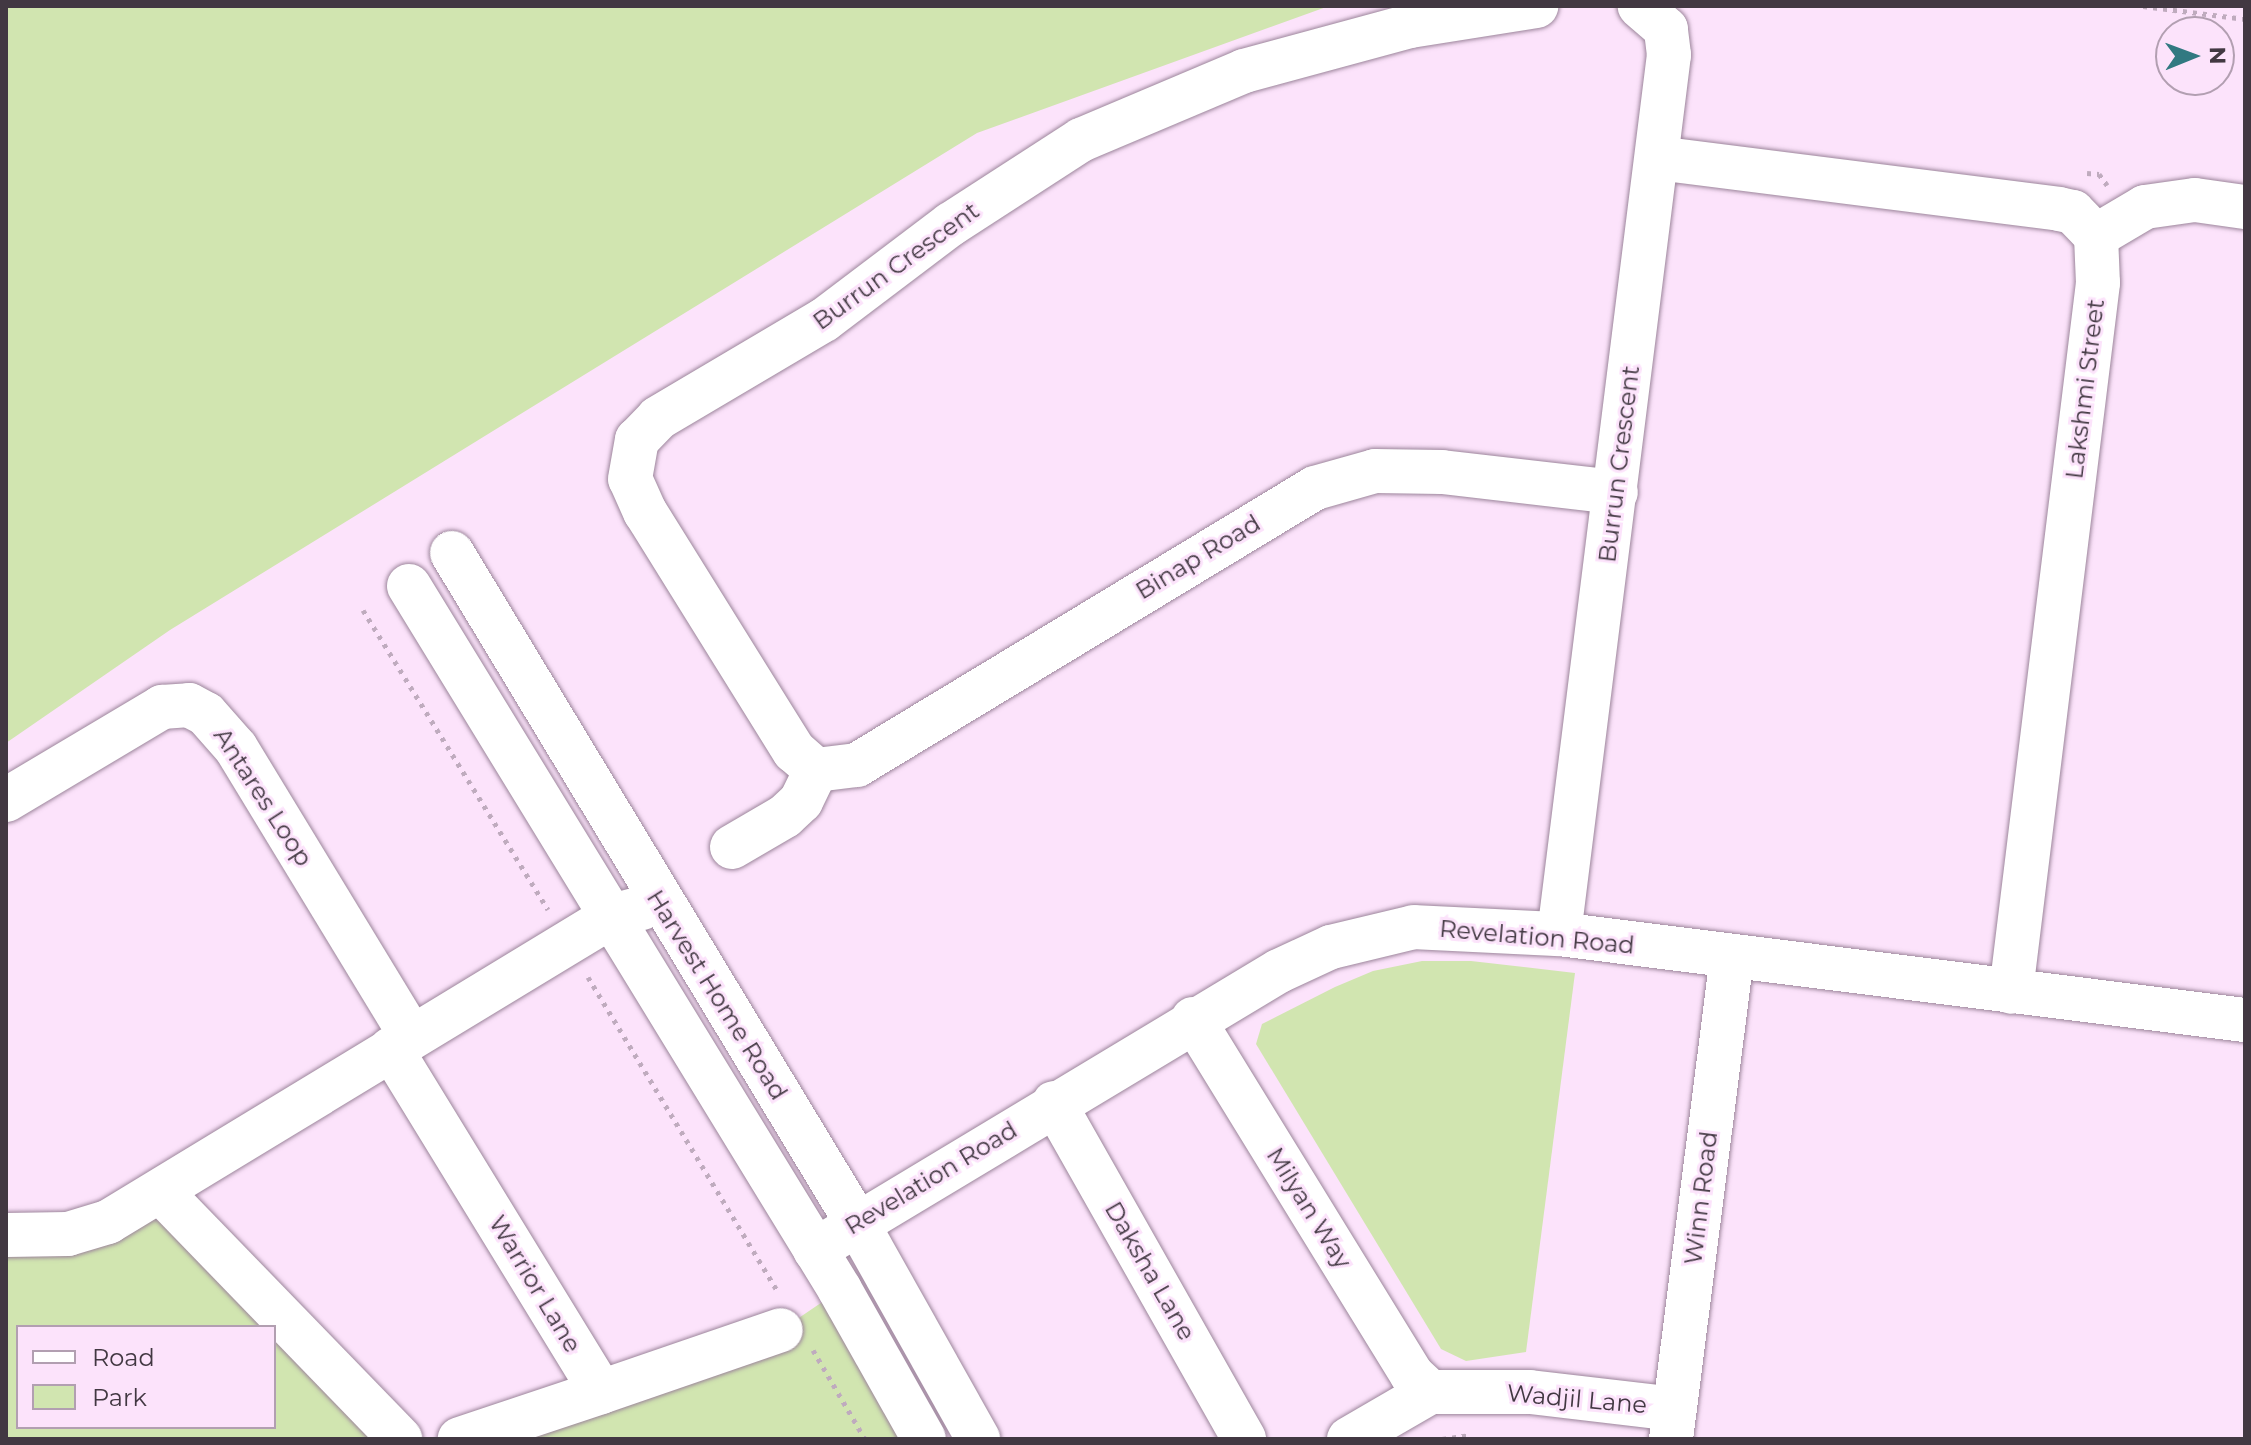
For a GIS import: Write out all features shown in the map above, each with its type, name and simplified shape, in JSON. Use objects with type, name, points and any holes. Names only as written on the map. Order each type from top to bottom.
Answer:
[{"type":"street","name":"Burrun Crescent","points":[[816,770],[794,751],[645,512],[630,479],[637,440],[658,418],[824,320],[951,224],[1081,140],[1244,71],[1410,26],[1536,6]]},
{"type":"street","name":"Burrun Crescent","points":[[1559,934],[1670,41],[1654,14],[1640,6]]},
{"type":"street","points":[[1657,158],[2059,209],[2113,226],[2145,207],[2195,200],[2245,207]]},
{"type":"street","name":"Lakshmi Street","points":[[2011,992],[2098,283],[2113,226]]},
{"type":"street","name":"Binap Road","points":[[816,770],[857,765],[1315,488],[1375,471],[1442,472],[1616,492]]},
{"type":"street","name":"Harvest Home Road","points":[[452,553],[659,902],[857,1223],[978,1439]]},
{"type":"street","name":"Harvest Home Road","points":[[409,586],[815,1250],[924,1439]]},
{"type":"street","name":"Antares Loop","points":[[6,800],[162,707],[189,705],[206,714],[236,748],[401,1043]]},
{"type":"street","points":[[732,847],[785,816],[801,801],[816,770]]},
{"type":"street","points":[[6,1235],[68,1234],[108,1222],[612,916],[659,902]]},
{"type":"street","name":"Revelation Road","points":[[815,1250],[1193,1019],[1279,971],[1370,935],[1463,926],[1559,934],[2245,1020]]},
{"type":"street","name":"Winn Road","points":[[1672,1424],[1732,958]]},
{"type":"street","name":"Milyan Way","points":[[1193,1019],[1412,1375],[1430,1392]]},
{"type":"street","name":"Warrior Lane","points":[[401,1043],[601,1392]]},
{"type":"street","name":"Daksha Lane","points":[[1054,1103],[1244,1439]]},
{"type":"street","points":[[161,1192],[400,1439]]},
{"type":"street","points":[[460,1439],[791,1325]]},
{"type":"street","points":[[1349,1439],[1430,1392]]},
{"type":"street","name":"Wadjil Lane","points":[[1430,1392],[1535,1392],[1672,1424]]},
{"type":"path","points":[[2143,6],[2245,19]]},
{"type":"path","points":[[2084,172],[2099,174],[2113,226]]},
{"type":"path","points":[[363,610],[567,943],[791,1325],[865,1439]]},
{"type":"green space","points":[[6,6],[1329,6],[977,133],[170,630],[6,743]]},
{"type":"green space","points":[[1422,961],[1471,961],[1575,973],[1526,1352],[1466,1361],[1441,1349],[1256,1044],[1262,1024],[1335,987],[1373,971]]},
{"type":"green space","points":[[161,1192],[400,1439],[6,1439],[6,1235]]},
{"type":"green space","points":[[840,1290],[924,1439],[460,1439],[781,1330]]}]
